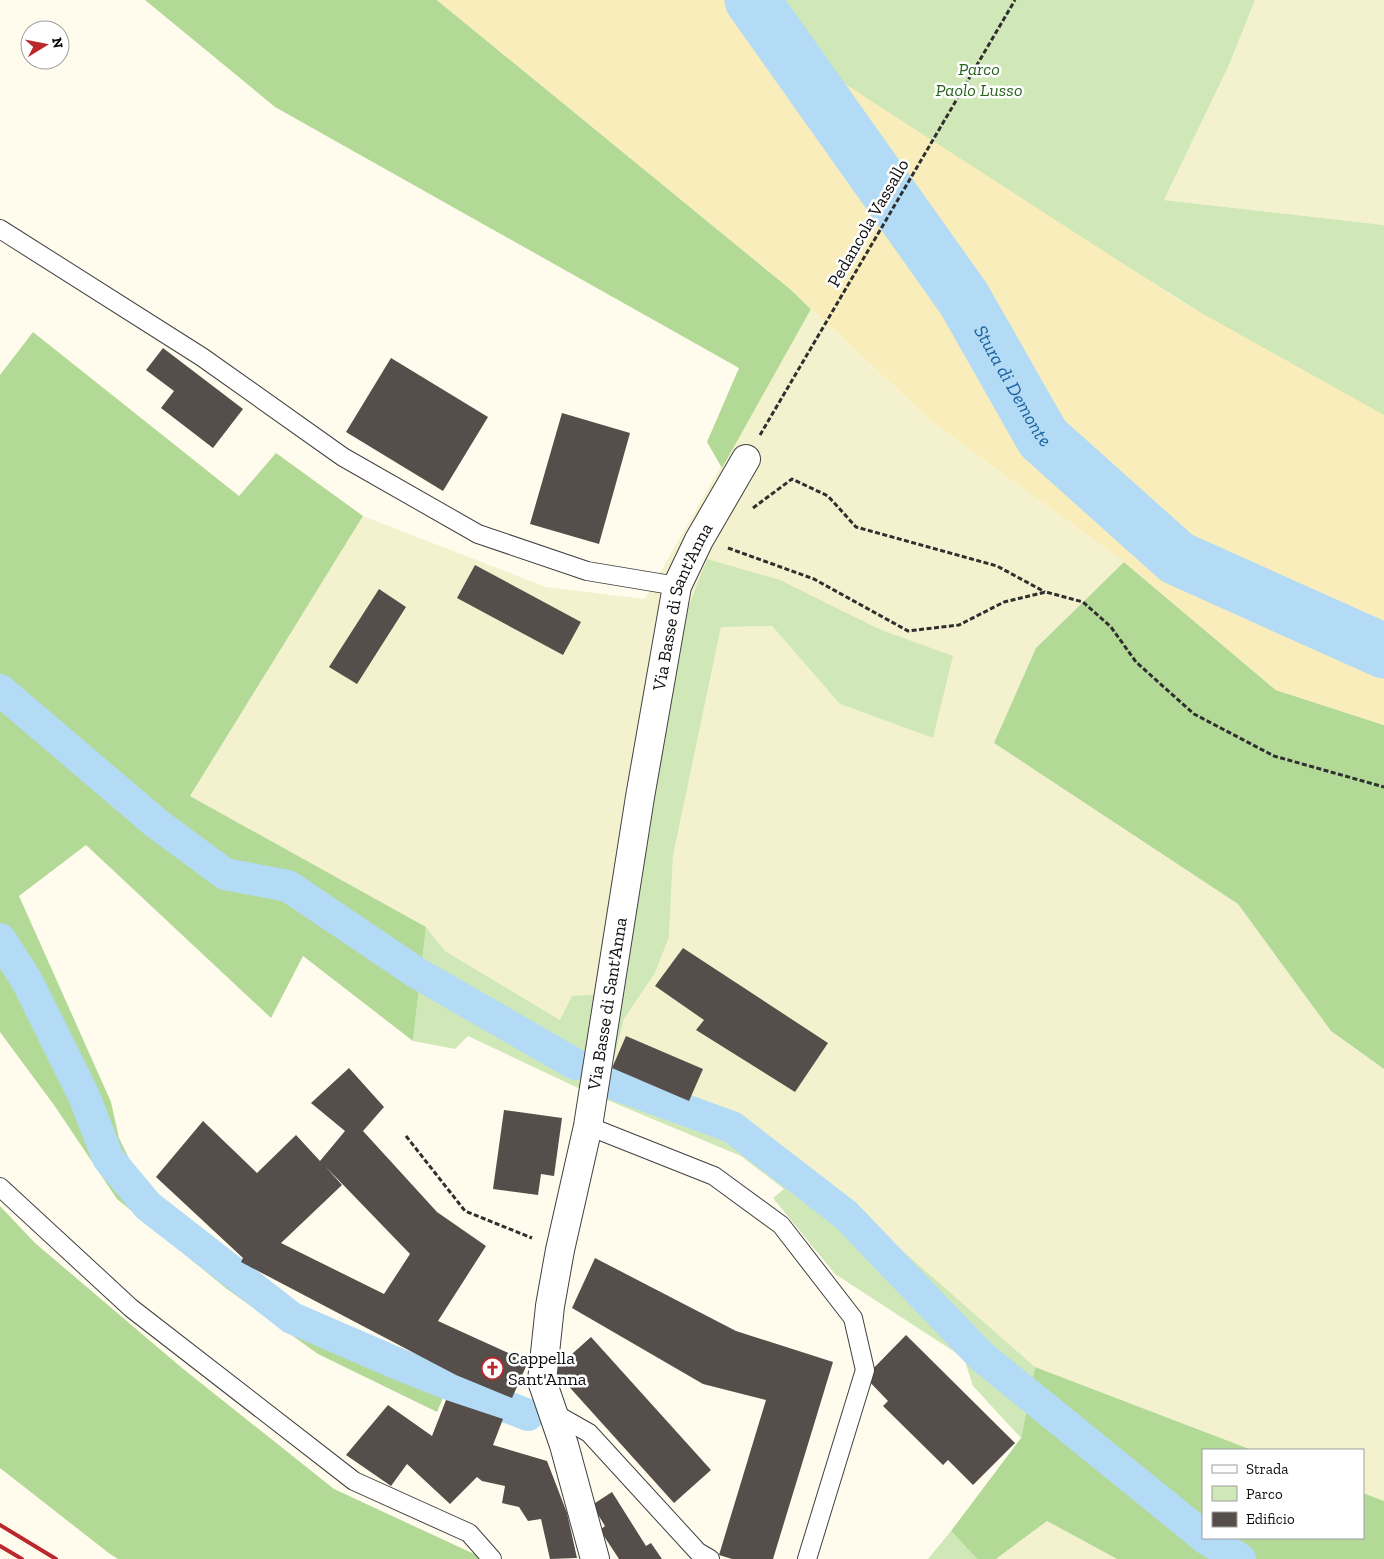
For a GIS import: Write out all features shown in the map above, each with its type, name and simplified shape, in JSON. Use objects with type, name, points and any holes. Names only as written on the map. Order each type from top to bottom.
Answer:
[{"type":"street","name":"Via Basse di Sant'Anna","points":[[595,1559],[564,1445],[542,1381],[550,1306],[560,1250],[588,1126],[638,807],[677,586],[698,540],[746,460]]},
{"type":"lane","points":[[0,229],[202,358],[343,456],[478,534],[588,571],[677,586]]},
{"type":"lane","points":[[588,1126],[714,1176],[781,1225],[853,1318],[864,1370],[807,1559]]},
{"type":"lane","points":[[0,1187],[131,1308],[354,1481],[469,1533],[492,1559]]},
{"type":"lane","points":[[552,1412],[589,1433],[698,1552],[710,1559]]},
{"type":"path","name":"Pedancola Vassallo","points":[[746,460],[1015,0]]},
{"type":"path","points":[[752,508],[792,479],[828,496],[856,527],[997,566],[1046,592],[1083,602],[1111,627],[1136,662],[1194,714],[1274,756],[1384,787]]},
{"type":"path","points":[[698,540],[740,551],[814,579],[908,630],[960,625],[1004,602],[1046,592]]},
{"type":"path","points":[[406,1136],[464,1211],[533,1239]]},
{"type":"shaded area","points":[[1255,0],[1384,0],[1384,225],[1164,200],[1229,65]]},
{"type":"shaded area","points":[[811,309],[932,422],[1124,562],[1036,648],[994,743],[1238,904],[1331,1031],[1384,1069],[1384,1501],[1364,1493],[1364,1449],[1249,1449],[1035,1367],[855,1209],[744,1120],[689,1101],[612,1068],[624,1019],[655,973],[669,937],[673,856],[721,627],[772,626],[840,704],[933,738],[952,656],[879,629],[707,559],[618,993],[560,1020],[445,951],[426,927],[190,796],[363,516],[546,587],[645,599]]},
{"type":"shaded area","points":[[1047,1521],[1117,1559],[996,1559]]},
{"type":"green space","points":[[145,0],[437,0],[789,288],[811,309],[722,468],[707,442],[739,368],[275,107]]},
{"type":"green space","name":"Parco Paolo Lusso","points":[[772,0],[1255,0],[1229,65],[1164,200],[1384,225],[1384,429],[989,179],[834,77]]},
{"type":"green space","points":[[33,332],[239,496],[276,453],[363,516],[190,796],[426,927],[413,1041],[303,956],[271,1018],[86,845],[19,896],[111,1102],[119,1138],[141,1183],[233,1266],[299,1304],[451,1379],[437,1412],[318,1354],[227,1289],[117,1199],[54,1105],[0,1032],[0,375]]},
{"type":"green space","points":[[707,559],[780,580],[879,629],[953,656],[933,738],[840,704],[772,626],[721,627],[673,856],[669,937],[655,973],[624,1019],[612,1067],[689,1101],[744,1120],[855,1209],[1035,1367],[1021,1438],[973,1386],[964,1358],[835,1274],[773,1198],[784,1189],[741,1156],[576,1087],[468,1036],[455,1049],[413,1041],[426,927],[445,951],[560,1020],[572,996],[618,993],[677,636]]},
{"type":"green space","points":[[1124,562],[1276,690],[1384,725],[1384,1069],[1331,1031],[1238,904],[994,743],[1036,648]]},
{"type":"green space","points":[[0,1206],[35,1243],[182,1368],[334,1489],[485,1559],[118,1559],[110,1554],[0,1468]]},
{"type":"green space","points":[[1035,1367],[1249,1449],[1202,1449],[1202,1539],[1364,1539],[1364,1493],[1384,1501],[1384,1559],[1117,1559],[1047,1521],[996,1559],[977,1559],[951,1531],[1021,1438]]},
{"type":"green space","points":[[951,1531],[977,1559],[928,1559]]},
{"type":"sand","points":[[437,0],[772,0],[834,77],[1187,305],[1384,415],[1384,725],[1276,690],[1124,562],[932,422],[789,288]]},
{"type":"building","points":[[163,348],[243,409],[213,448],[161,408],[174,391],[146,370]]},
{"type":"building","points":[[391,358],[488,417],[443,491],[346,432]]},
{"type":"building","points":[[562,413],[630,433],[599,544],[530,524]]},
{"type":"building","points":[[475,565],[581,622],[563,655],[457,598]]},
{"type":"building","points":[[379,589],[406,607],[357,684],[329,667]]},
{"type":"building","points":[[683,948],[828,1043],[795,1092],[696,1030],[704,1020],[655,986]]},
{"type":"building","points":[[626,1036],[703,1069],[689,1101],[612,1068]]},
{"type":"building","points":[[349,1068],[384,1107],[363,1131],[437,1212],[486,1246],[438,1321],[528,1362],[512,1398],[456,1375],[241,1262],[243,1258],[156,1177],[203,1121],[257,1173],[296,1135],[320,1161],[345,1131],[311,1103]],"holes":[[[325,1166],[410,1254],[384,1294],[281,1243],[342,1185]]]},
{"type":"building","points":[[504,1110],[562,1118],[554,1176],[541,1174],[538,1195],[493,1189]]},
{"type":"building","points":[[595,1258],[736,1331],[833,1362],[773,1559],[732,1559],[719,1555],[766,1400],[703,1384],[572,1308]]},
{"type":"building","points":[[906,1335],[1015,1443],[973,1485],[948,1460],[943,1465],[883,1406],[888,1401],[865,1377]]},
{"type":"building","points":[[591,1337],[711,1470],[674,1503],[554,1370]]},
{"type":"building","points":[[446,1400],[503,1419],[493,1445],[547,1461],[567,1513],[577,1558],[550,1559],[541,1519],[528,1521],[519,1507],[502,1503],[505,1486],[482,1481],[477,1477],[450,1504],[407,1464],[391,1486],[346,1455],[388,1405],[432,1436]]},
{"type":"building","points":[[612,1492],[646,1546],[651,1543],[662,1559],[619,1559],[600,1530],[605,1526],[592,1505]]},
{"type":"waterway","name":"Stura di Demonte","points":[[752,0],[964,299],[1043,438],[1177,558],[1384,651]]},
{"type":"waterway","points":[[0,690],[156,823],[225,874],[288,886],[417,973],[575,1064]]},
{"type":"waterway","points":[[0,939],[27,981],[84,1096],[108,1158],[148,1206],[292,1318],[403,1366],[528,1415]]},
{"type":"waterway","points":[[608,1082],[732,1127],[846,1215],[981,1356],[1202,1535]]},
{"type":"waterway","points":[[1207,1539],[1240,1559]]},
{"type":"railway","points":[[0,1525],[56,1559]]},
{"type":"railway","points":[[0,1546],[22,1559]]},
{"type":"place","name":"Cappella Sant'Anna","points":[[492,1368]]}]
